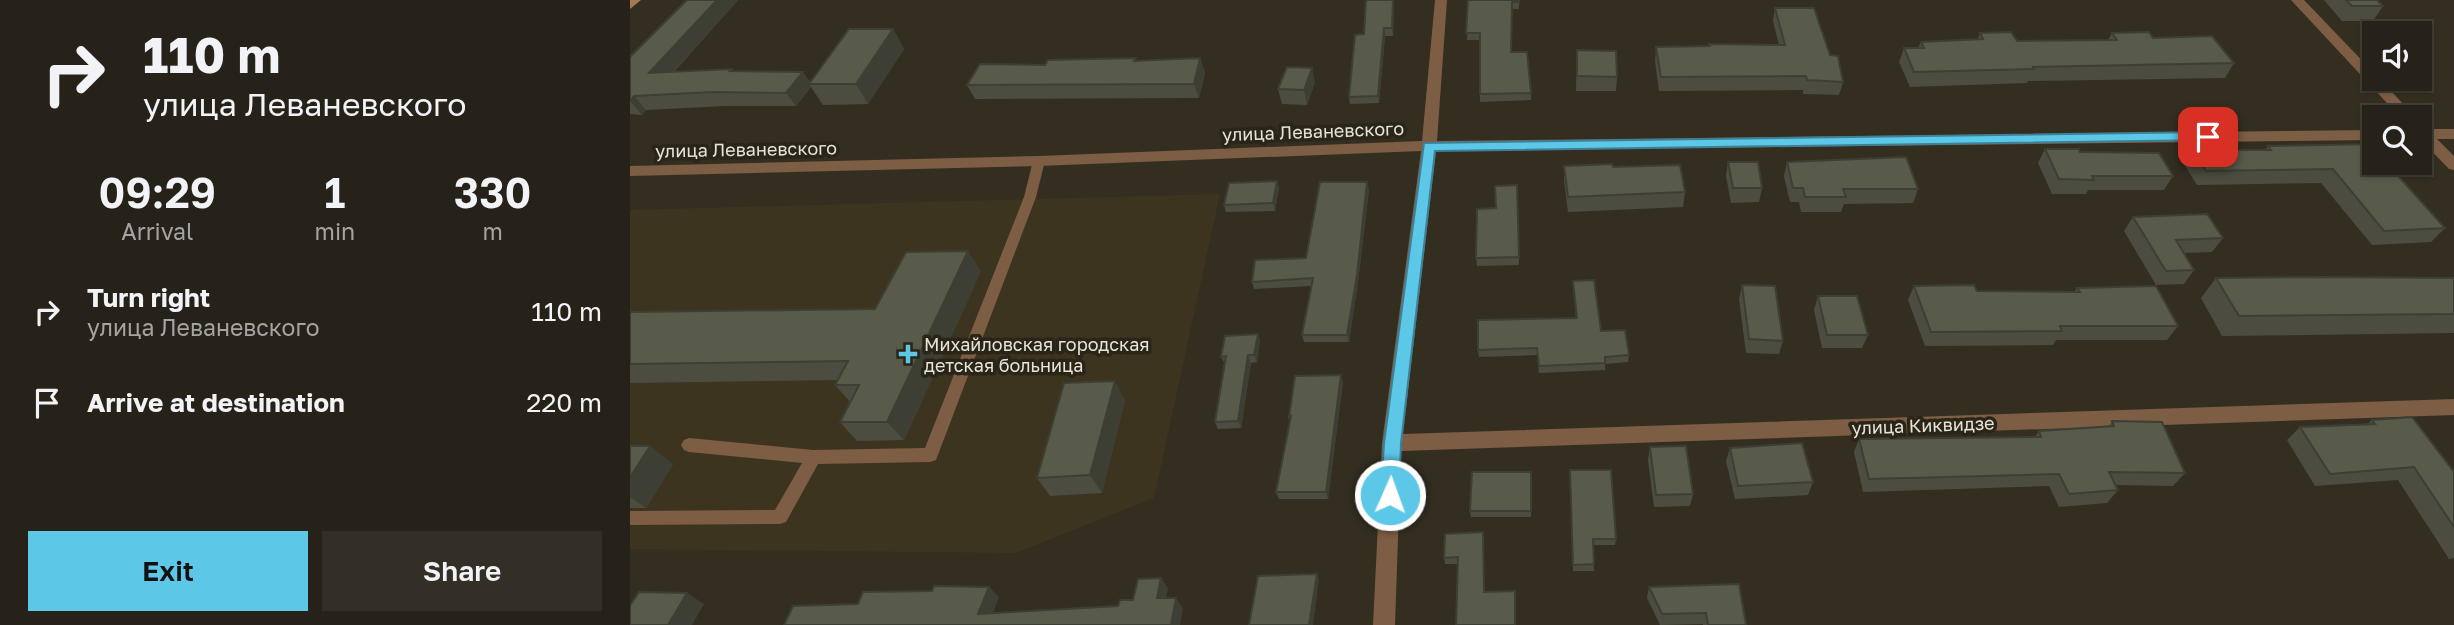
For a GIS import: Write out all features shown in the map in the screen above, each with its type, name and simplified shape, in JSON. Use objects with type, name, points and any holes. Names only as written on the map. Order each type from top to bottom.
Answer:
[{"type":"street","points":[[630,5],[635,0]]},
{"type":"street","points":[[1384,625],[1392,443],[1429,146],[1441,0]]},
{"type":"street","points":[[2297,0],[2397,105]]},
{"type":"street","points":[[2432,133],[2454,134]]},
{"type":"street","name":"улица Леваневского","points":[[630,171],[1039,161],[1429,146],[2362,135]]},
{"type":"street","points":[[2432,144],[2454,165]]},
{"type":"street","name":"улица Киквидзе","points":[[1392,443],[2454,407]]},
{"type":"lane","points":[[689,445],[813,457],[930,455],[1030,197],[1039,161]]},
{"type":"lane","points":[[630,517],[780,517],[813,457]]},
{"type":"shaded area","name":"Михайловская городская детская больница","points":[[1220,194],[1154,498],[1016,553],[630,549],[630,210]]},
{"type":"building","points":[[687,0],[717,0],[649,73],[732,69],[730,71],[803,72],[786,93],[714,92],[634,96],[630,101],[630,57]]},
{"type":"building","points":[[1366,0],[1393,0],[1392,28],[1384,28],[1378,96],[1349,97],[1355,35],[1364,34]]},
{"type":"building","points":[[1468,0],[1519,0],[1512,2],[1511,52],[1527,52],[1531,93],[1480,94],[1480,33],[1466,33]]},
{"type":"building","points":[[2346,0],[2377,0],[2383,6],[2352,6]]},
{"type":"building","points":[[1775,8],[1814,8],[1830,55],[1838,56],[1843,82],[1807,80],[1806,76],[1661,77],[1656,47],[1710,46],[1709,44],[1785,45]]},
{"type":"building","points":[[849,29],[893,29],[856,84],[809,84]]},
{"type":"building","points":[[2011,32],[2017,41],[2117,40],[2112,33],[2149,32],[2153,38],[2212,36],[2234,63],[1914,72],[1904,48],[1924,48],[1921,42],[1983,39],[1980,33]]},
{"type":"building","points":[[1577,50],[1616,51],[1617,77],[1577,76]]},
{"type":"building","points":[[1136,58],[1134,61],[1200,58],[1194,84],[967,85],[980,64],[1045,65],[1048,60]]},
{"type":"building","points":[[1287,67],[1312,68],[1304,90],[1278,89]]},
{"type":"building","points":[[2362,144],[2362,175],[2397,175],[2445,228],[2384,231],[2333,169],[2206,171],[2193,150],[2271,150],[2268,146]]},
{"type":"building","points":[[2045,149],[2159,153],[2173,176],[2092,176],[2094,180],[2059,179]]},
{"type":"building","points":[[1906,157],[1918,189],[1843,189],[1846,197],[1805,197],[1803,188],[1793,188],[1787,162]]},
{"type":"building","points":[[1728,162],[1758,162],[1762,188],[1733,188]]},
{"type":"building","points":[[1612,164],[1613,167],[1680,165],[1685,192],[1568,197],[1564,166]]},
{"type":"building","points":[[1277,181],[1273,203],[1224,205],[1229,183]]},
{"type":"building","points":[[1320,182],[1367,182],[1357,275],[1347,335],[1302,335],[1313,278],[1252,282],[1255,260],[1306,258]]},
{"type":"building","points":[[1517,185],[1519,257],[1476,258],[1477,209],[1496,208],[1495,186]]},
{"type":"building","points":[[2207,214],[2223,238],[2176,240],[2194,270],[2166,271],[2133,217]]},
{"type":"building","points":[[968,251],[887,422],[840,422],[859,385],[835,385],[848,361],[630,364],[630,312],[875,309],[906,252]]},
{"type":"building","points":[[2216,278],[2454,278],[2454,314],[2239,316]]},
{"type":"building","points":[[1594,280],[1601,331],[1625,330],[1629,355],[1605,357],[1605,363],[1539,366],[1537,348],[1478,350],[1478,320],[1577,318],[1573,281]]},
{"type":"building","points":[[1742,285],[1775,286],[1783,341],[1749,339]]},
{"type":"building","points":[[1974,285],[1977,291],[2080,292],[2077,288],[2156,286],[2178,326],[2060,326],[2062,331],[1931,332],[1914,286]]},
{"type":"building","points":[[1818,296],[1857,296],[1868,335],[1827,335]]},
{"type":"building","points":[[1258,334],[1254,355],[1248,355],[1238,421],[1215,422],[1226,356],[1221,357],[1225,336]]},
{"type":"building","points":[[1341,375],[1326,492],[1276,492],[1291,416],[1289,417],[1295,376]]},
{"type":"building","points":[[1115,381],[1090,475],[1037,478],[1064,383]]},
{"type":"building","points":[[2412,417],[2454,472],[2454,527],[2414,467],[2330,474],[2300,427],[2375,424],[2372,420]]},
{"type":"building","points":[[2112,421],[2162,422],[2185,473],[2109,472],[2118,490],[2069,494],[2059,474],[1869,479],[1859,439],[2041,437],[2039,431],[2114,426]]},
{"type":"building","points":[[1802,443],[1813,482],[1738,486],[1730,448]]},
{"type":"building","points":[[630,446],[650,446],[630,477]]},
{"type":"building","points":[[1686,446],[1693,494],[1656,495],[1650,447]]},
{"type":"building","points":[[1570,470],[1611,470],[1616,539],[1593,539],[1594,564],[1573,565]]},
{"type":"building","points":[[1472,472],[1531,472],[1531,511],[1470,511]]},
{"type":"building","points":[[1483,532],[1484,592],[1515,591],[1515,625],[1456,625],[1458,557],[1444,558],[1445,534]]},
{"type":"building","points":[[1317,574],[1309,625],[1249,625],[1258,576]]},
{"type":"building","points":[[1161,578],[1157,598],[1176,598],[1171,625],[784,625],[793,606],[858,604],[863,592],[932,591],[934,586],[989,587],[978,614],[1118,606],[1120,600],[1133,600],[1138,579]]},
{"type":"building","points":[[1739,584],[1746,625],[1708,625],[1706,613],[1662,614],[1649,587]]},
{"type":"building","points":[[639,592],[687,593],[668,625],[630,625],[630,606]]},
{"type":"place","name":"Михайловская городская детская больница","points":[[908,354]]},
{"type":"route","points":[[1390,495],[1392,443],[1429,146],[2208,137]]}]
